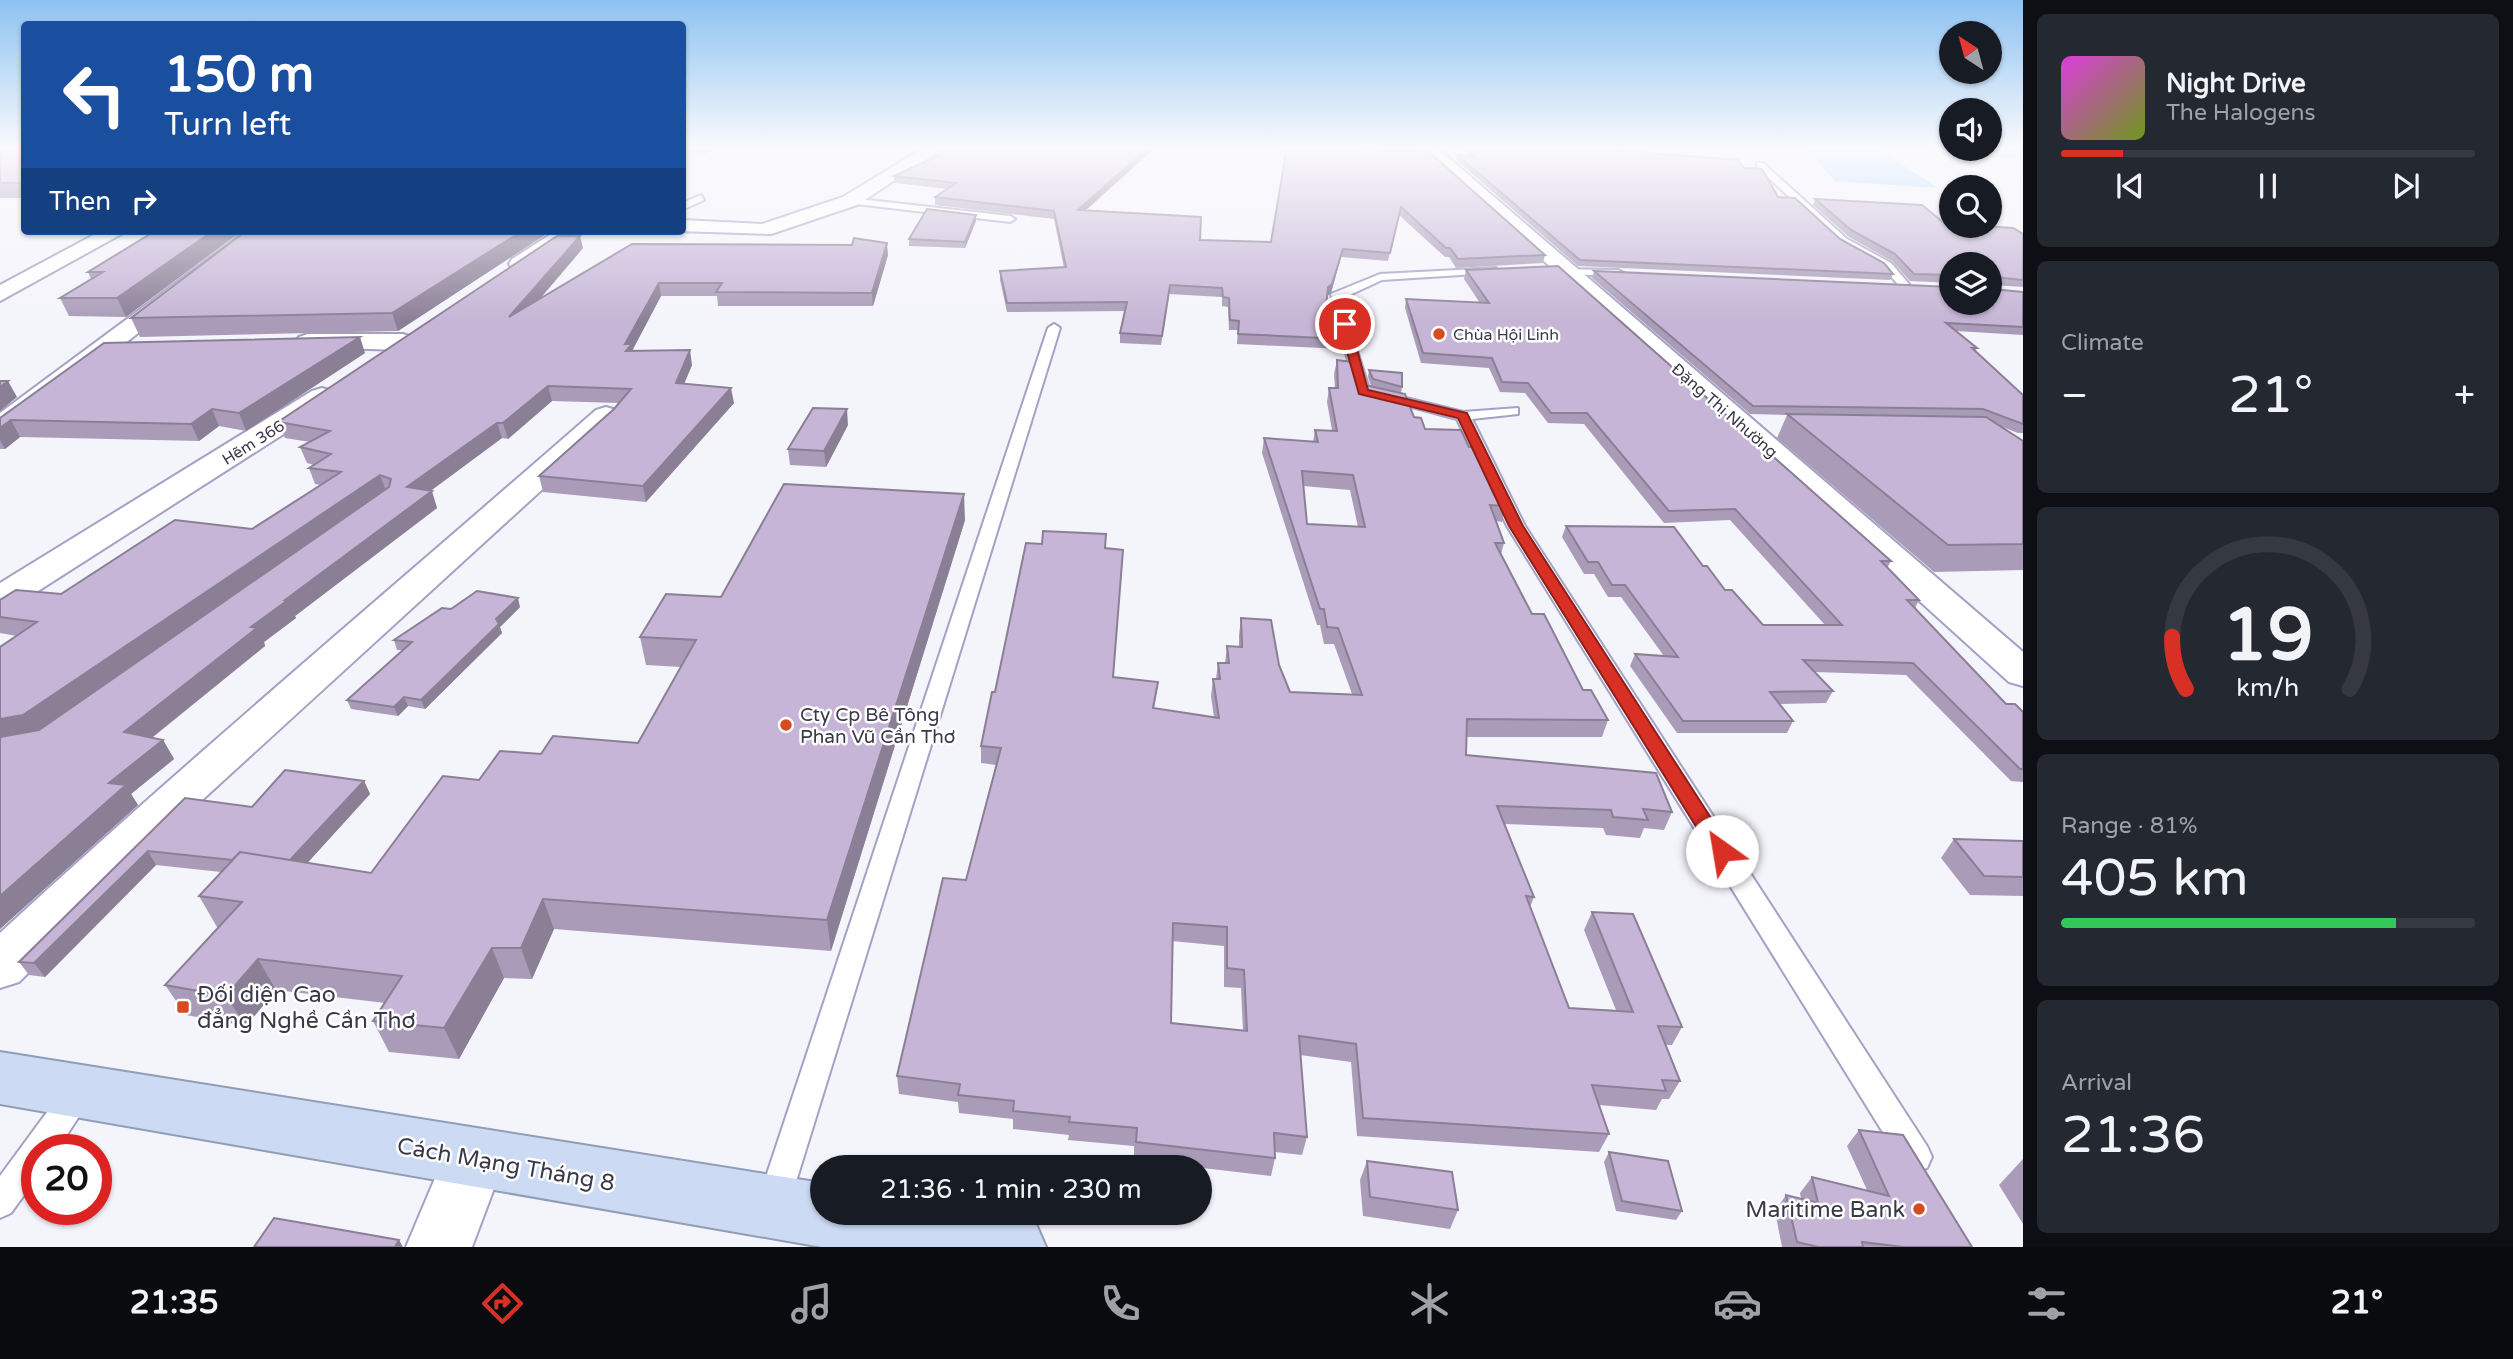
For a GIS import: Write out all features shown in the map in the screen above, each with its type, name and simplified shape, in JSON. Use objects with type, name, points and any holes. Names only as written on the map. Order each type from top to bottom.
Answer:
[{"type":"highway","name":"Cách Mạng Tháng 8","points":[[0,1078],[772,1209],[1013,1247]]},
{"type":"street","points":[[686,226],[764,230],[838,205]]},
{"type":"street","name":"Đặng Thị Nhường","points":[[1488,205],[1557,270],[1744,426],[2023,673]]},
{"type":"street","points":[[0,294],[110,235]]},
{"type":"street","points":[[0,427],[254,235]]},
{"type":"street","points":[[492,283],[564,235]]},
{"type":"street","name":"Hẽm 366","points":[[0,598],[285,422],[414,334],[281,342]]},
{"type":"street","points":[[106,348],[146,346]]},
{"type":"street","points":[[0,965],[173,800],[374,625],[606,415]]},
{"type":"street","points":[[1744,426],[1786,427]]},
{"type":"street","points":[[439,1247],[474,1159]]},
{"type":"lane","points":[[887,205],[1010,219]]},
{"type":"lane","points":[[1804,205],[1843,241],[1859,252],[1887,264],[1905,286]]},
{"type":"lane","points":[[1505,270],[1380,277],[1335,297],[1363,392],[1463,415],[1513,411]]},
{"type":"lane","points":[[1557,270],[1630,274]]},
{"type":"lane","points":[[772,1209],[1054,328]]},
{"type":"lane","points":[[1463,415],[1516,526],[1927,1176]]},
{"type":"lane","points":[[49,1134],[80,1091]]},
{"type":"lane","points":[[0,1202],[21,1172]]},
{"type":"building","points":[[1005,205],[1083,205],[1078,210],[1201,217],[1200,240],[1271,242],[1277,205],[1489,205],[1545,255],[1458,259],[1450,248],[1446,248],[1401,207],[1390,253],[1343,249],[1332,284],[1328,287],[1326,307],[1334,307],[1343,339],[1238,334],[1239,321],[1230,320],[1229,298],[1223,297],[1222,288],[1170,285],[1162,336],[1120,333],[1127,302],[1007,303],[1000,271],[1066,267],[1054,211]]},
{"type":"building","points":[[1516,205],[1803,205],[1840,239],[1884,263],[1893,274],[1580,260]]},
{"type":"building","points":[[1822,205],[1922,205],[1939,219],[1939,238],[2002,238],[2002,227],[2013,228],[2023,234],[2023,280],[2002,278],[2002,252],[1939,252],[1939,275],[1914,274],[1895,254],[1851,230]]},
{"type":"building","points":[[927,209],[976,215],[965,242],[909,239]]},
{"type":"building","points":[[148,235],[207,235],[117,298],[60,298],[103,272],[88,272]]},
{"type":"building","points":[[241,235],[516,235],[392,313],[131,318]]},
{"type":"building","points":[[557,236],[580,236],[509,317],[632,244],[852,245],[854,238],[887,243],[872,293],[716,292],[722,283],[659,283],[625,344],[632,344],[626,351],[690,350],[676,383],[731,388],[643,486],[539,476],[614,409],[631,389],[548,386],[503,423],[497,423],[407,487],[432,491],[285,600],[288,600],[251,627],[257,628],[124,732],[163,740],[109,783],[126,785],[0,896],[0,737],[39,730],[389,487],[391,479],[380,475],[23,715],[0,719],[0,647],[37,622],[0,617],[0,600],[16,590],[61,594],[175,520],[252,529],[341,472],[309,468],[331,454],[300,447],[330,431],[278,422]]},
{"type":"building","points":[[1558,266],[1891,561],[1881,561],[1919,600],[1907,600],[2006,704],[2015,704],[2023,712],[2023,769],[1913,663],[1803,660],[1833,691],[1770,692],[1793,721],[1683,721],[1635,654],[1678,657],[1625,585],[1612,585],[1598,562],[1588,562],[1566,526],[1674,527],[1703,566],[1707,566],[1725,590],[1732,590],[1763,625],[1842,625],[1735,509],[1669,511],[1587,413],[1551,413],[1528,383],[1502,382],[1492,358],[1423,353],[1406,299],[1489,303],[1466,270]]},
{"type":"building","points":[[1594,271],[1939,286],[1939,315],[2002,315],[2002,290],[2023,292],[2023,327],[1946,323],[1977,348],[1972,348],[2023,395],[2023,424],[1983,409],[1753,406]]},
{"type":"building","points":[[360,337],[239,413],[212,409],[191,424],[11,420],[0,428],[0,418],[104,343]]},
{"type":"building","points":[[1337,360],[1352,362],[1360,384],[1405,394],[1414,417],[1421,418],[1425,429],[1461,430],[1469,447],[1478,447],[1506,506],[1490,505],[1504,543],[1495,543],[1532,614],[1544,614],[1583,690],[1591,690],[1608,720],[1467,719],[1466,755],[1656,773],[1672,812],[1643,809],[1648,820],[1613,817],[1611,810],[1497,806],[1534,897],[1526,896],[1569,1008],[1633,1012],[1592,912],[1633,914],[1682,1027],[1658,1026],[1680,1081],[1662,1080],[1666,1091],[1592,1085],[1609,1134],[1363,1118],[1356,1044],[1299,1036],[1307,1137],[1274,1133],[1275,1158],[1136,1142],[1137,1128],[1069,1122],[1070,1117],[1013,1111],[1014,1101],[958,1095],[960,1084],[897,1076],[943,878],[966,880],[1001,748],[981,746],[1026,543],[1042,544],[1043,531],[1106,534],[1105,548],[1123,550],[1113,677],[1158,682],[1153,708],[1219,718],[1213,679],[1220,679],[1218,663],[1229,663],[1227,646],[1242,647],[1241,618],[1271,620],[1279,665],[1290,692],[1362,695],[1338,628],[1327,627],[1324,609],[1320,609],[1264,438],[1318,442],[1315,430],[1337,431],[1329,388],[1338,388]],"holes":[[[1302,471],[1353,475],[1365,527],[1307,524]],[[1173,923],[1227,927],[1227,968],[1244,970],[1247,1031],[1171,1023]]]},
{"type":"building","points":[[1369,370],[1402,373],[1402,387],[1373,379]]},
{"type":"building","points":[[813,408],[847,409],[824,451],[788,449]]},
{"type":"building","points":[[1787,414],[1986,417],[2023,441],[2023,544],[1948,545]]},
{"type":"building","points":[[784,484],[964,494],[827,920],[543,899],[521,948],[492,948],[444,1028],[373,1021],[402,976],[258,959],[226,996],[165,985],[242,902],[199,896],[240,852],[371,873],[443,776],[479,780],[500,751],[541,754],[553,736],[638,743],[696,640],[640,637],[666,594],[721,597]]},
{"type":"building","points":[[477,591],[518,598],[496,619],[499,624],[421,700],[404,697],[394,707],[347,700],[412,642],[394,640],[442,608],[451,609]]},
{"type":"building","points":[[285,770],[364,781],[290,860],[240,852],[232,860],[148,851],[34,963],[19,962],[185,798],[252,807]]},
{"type":"building","points":[[1954,839],[2023,841],[2023,877],[1984,876]]},
{"type":"building","points":[[1859,1130],[1903,1135],[1972,1247],[1903,1247],[1862,1242],[1863,1247],[1818,1247],[1797,1242],[1786,1195],[1818,1203],[1812,1177],[1889,1196]]},
{"type":"building","points":[[1609,1152],[1668,1161],[1682,1211],[1622,1201]]},
{"type":"building","points":[[1367,1161],[1452,1172],[1458,1210],[1370,1197]]},
{"type":"building","points":[[274,1218],[399,1240],[395,1247],[254,1247]]},
{"type":"place","name":"Chùa Hội Linh","points":[[1439,334]]},
{"type":"place","name":"Cty Cp Bê Tông Phan Vũ Cần Thơ","points":[[786,725]]},
{"type":"place","name":"Đối diện Cao đẳng Nghề Cần Thơ","points":[[183,1007]]},
{"type":"place","name":"Maritime Bank","points":[[1919,1209]]},
{"type":"route","points":[[1345,324],[1363,392],[1463,415],[1516,526],[1722,851]]}]
